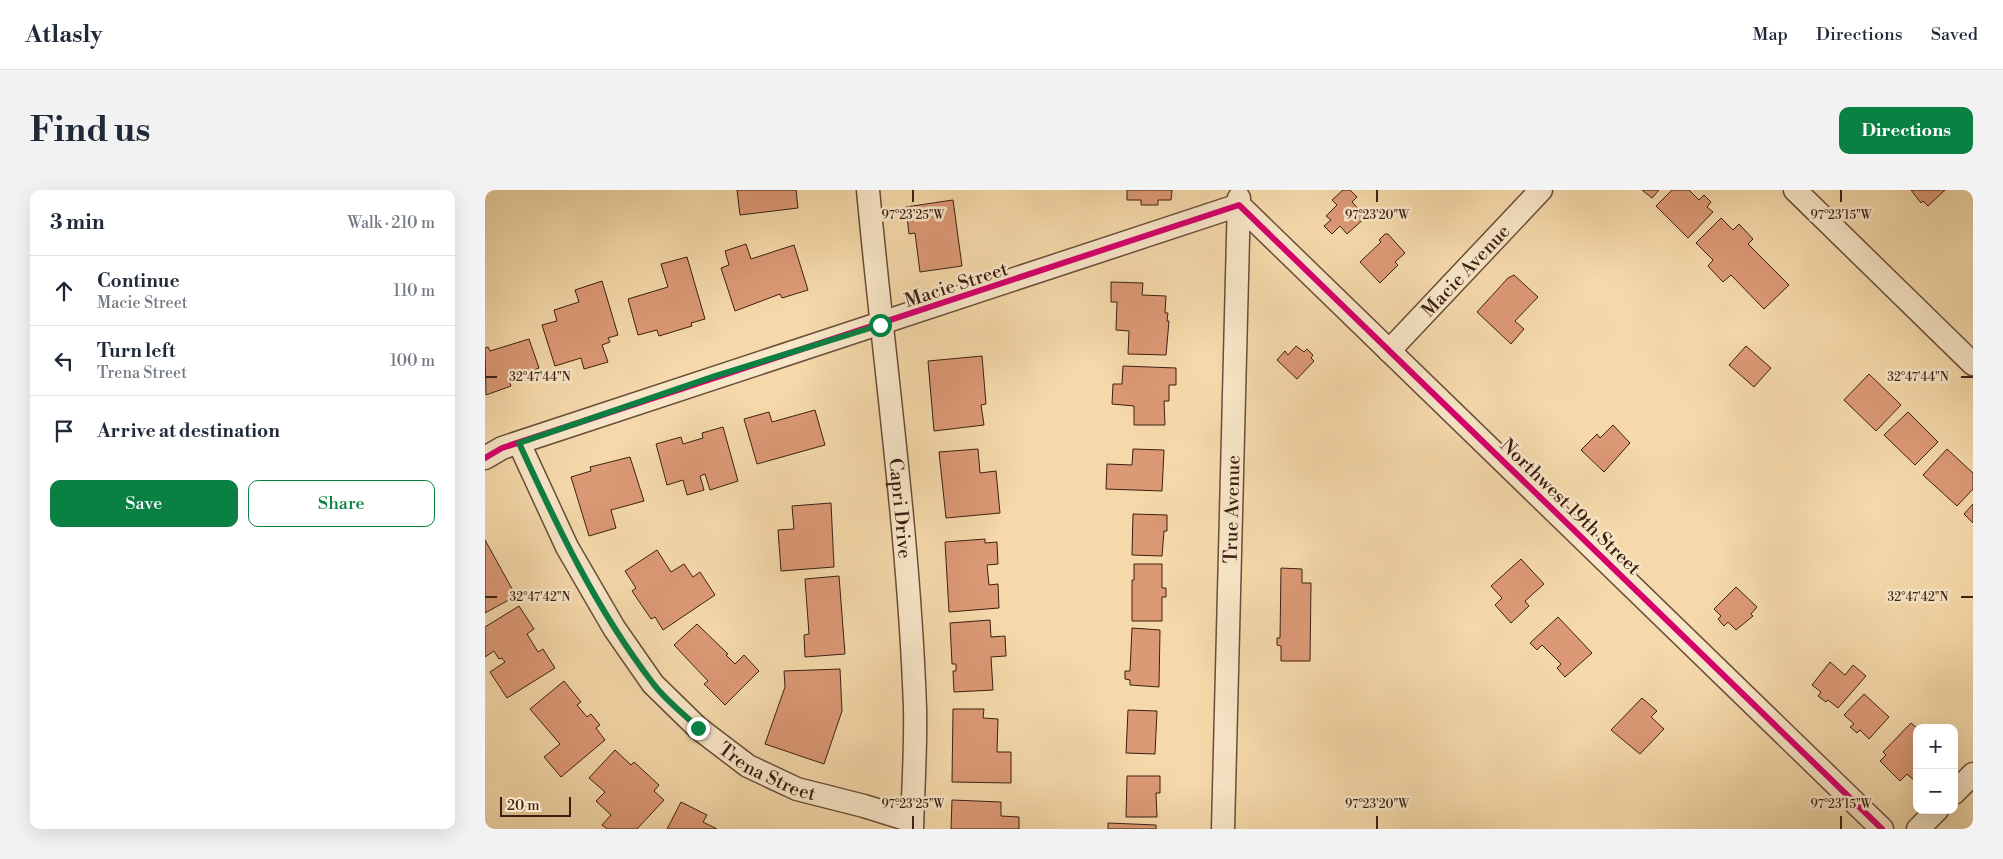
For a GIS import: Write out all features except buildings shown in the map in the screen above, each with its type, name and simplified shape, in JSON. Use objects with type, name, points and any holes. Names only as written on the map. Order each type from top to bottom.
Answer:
[{"type":"street","name":"Capri Drive","points":[[868,190],[880,325],[904,528],[915,710],[912,825]]},
{"type":"street","name":"Macie Avenue","points":[[1389,352],[1541,190]]},
{"type":"street","points":[[1795,190],[1973,364]]},
{"type":"street","name":"Macie Street","points":[[485,458],[502,448],[715,376],[880,325],[1239,198]]},
{"type":"street","name":"Northwest 19th Street","points":[[1239,198],[1389,352],[1881,829]]},
{"type":"street","name":"True Avenue","points":[[1223,829],[1239,198]]},
{"type":"street","name":"Trena Street","points":[[519,443],[567,547],[615,628],[653,684],[698,728],[748,766],[797,789],[864,806],[912,825]]},
{"type":"street","points":[[1958,789],[1973,774]]},
{"type":"street","points":[[1918,829],[1933,814]]},
{"type":"cycle path","points":[[485,458],[502,448],[1239,205],[1882,829]]},
{"type":"route","points":[[698,728],[653,684],[615,628],[567,547],[519,443],[715,376],[880,325]]}]
